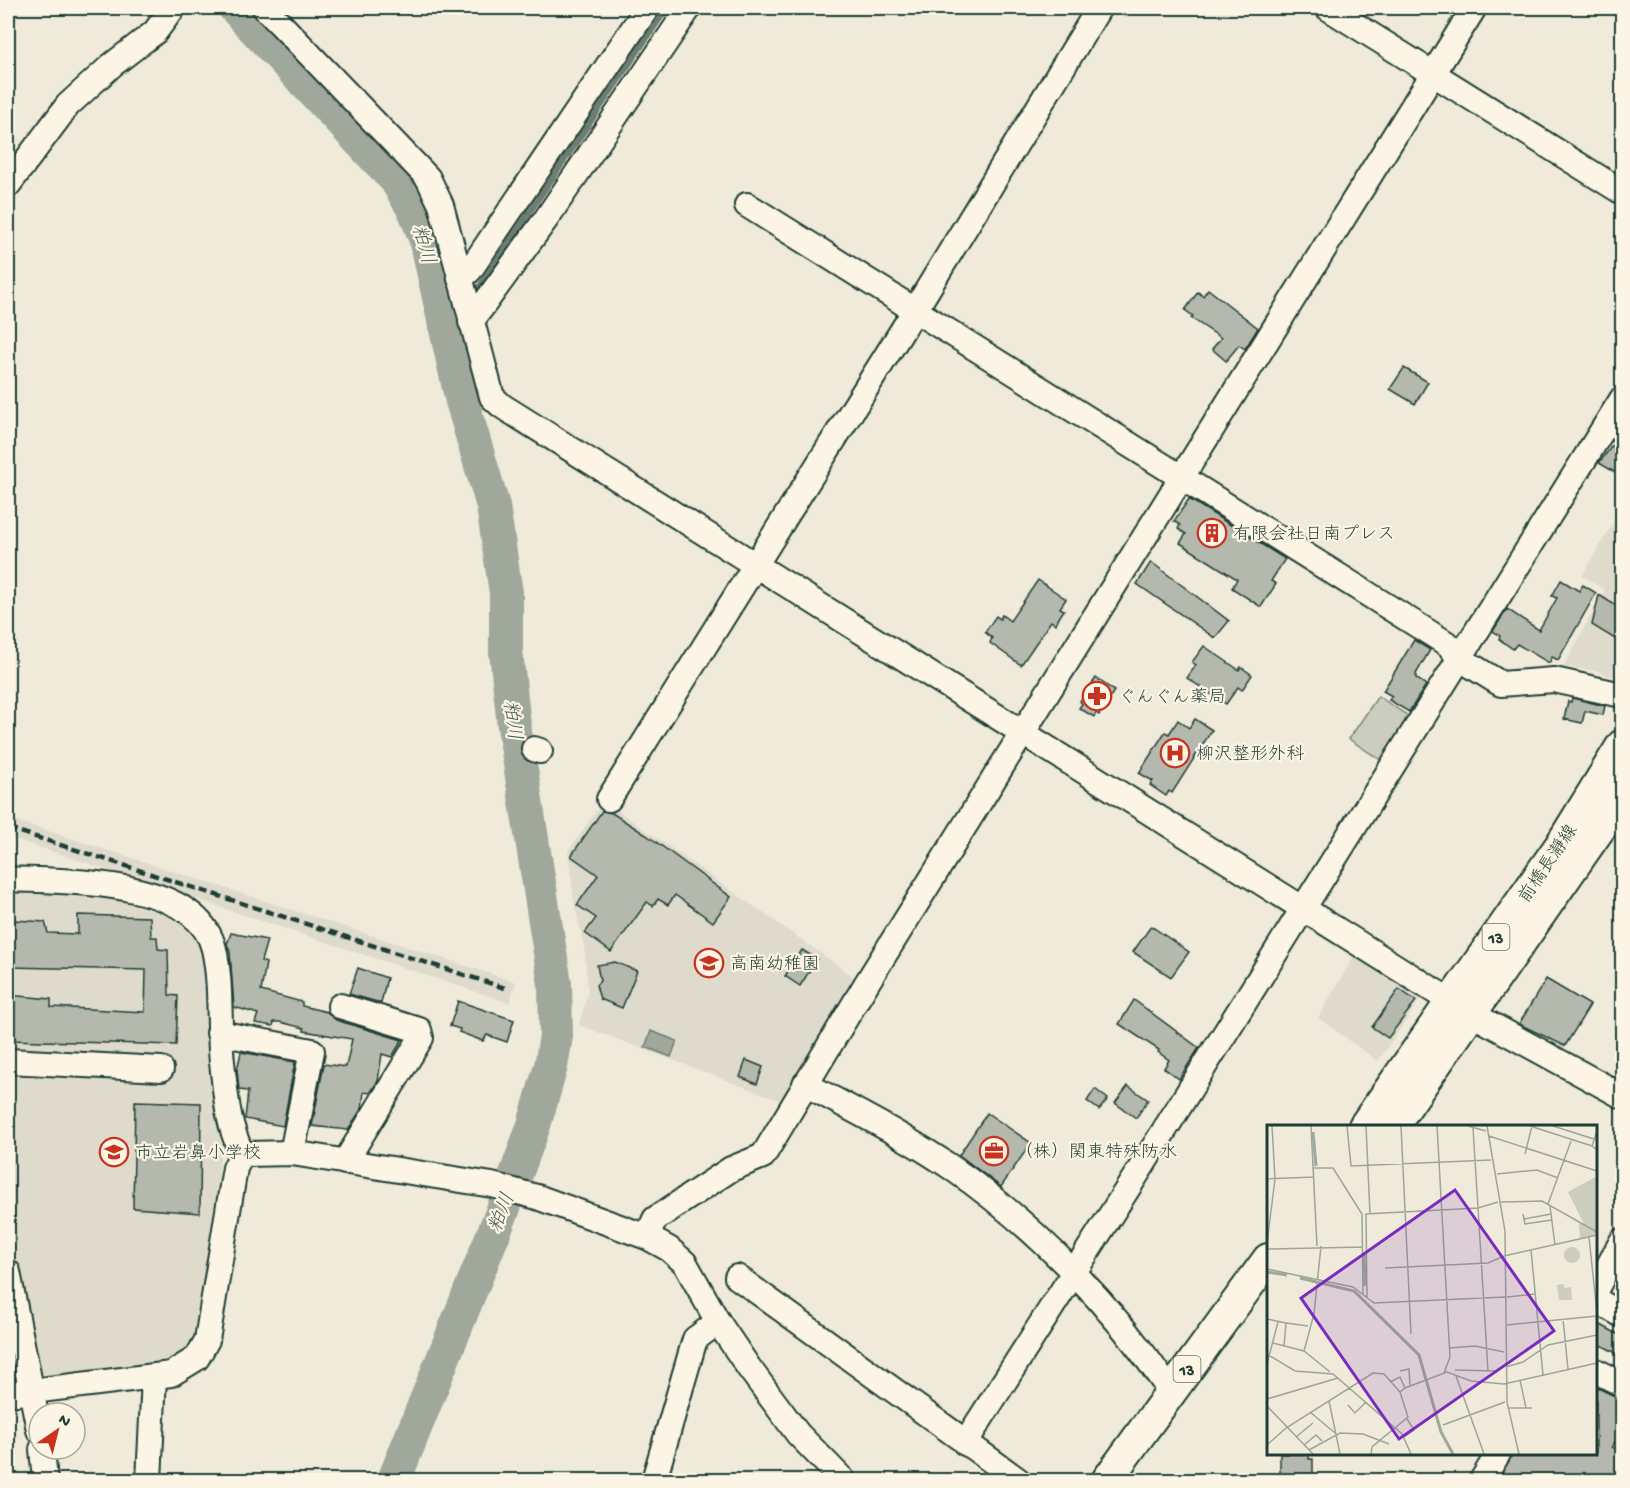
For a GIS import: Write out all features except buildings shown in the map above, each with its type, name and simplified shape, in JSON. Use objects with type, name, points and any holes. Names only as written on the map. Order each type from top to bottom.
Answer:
[{"type":"main road","name":"前橋長瀞線","points":[[1394,1125],[1561,843],[1623,745]]},
{"type":"main road","name":"前橋長瀞線","points":[[1365,1125],[1462,1008],[1623,797]]},
{"type":"main road","name":"13","points":[[1107,1480],[1267,1262]]},
{"type":"main road","name":"13","points":[[1132,1480],[1267,1296]]},
{"type":"street","points":[[8,185],[68,105],[112,65],[154,32],[173,8]]},
{"type":"street","points":[[265,8],[428,178],[441,205],[492,397],[502,406],[1462,1008],[1623,1096]]},
{"type":"street","points":[[466,303],[470,270],[647,8]]},
{"type":"street","points":[[466,303],[546,219],[689,8]]},
{"type":"street","points":[[609,799],[915,310],[1099,8]]},
{"type":"street","points":[[1328,8],[1623,192]]},
{"type":"street","points":[[647,1237],[655,1219],[731,1169],[763,1156],[805,1084],[1474,8]]},
{"type":"street","points":[[747,205],[1449,645],[1459,658],[1501,684],[1554,680],[1582,684],[1623,695]]},
{"type":"street","points":[[965,1443],[1072,1272],[1142,1166],[1301,908],[1623,399]]},
{"type":"street","points":[[8,879],[99,885],[178,903],[201,925],[213,946],[217,968],[219,1033],[230,1128],[242,1155]]},
{"type":"street","points":[[340,1006],[419,1030],[421,1038],[345,1161]]},
{"type":"street","points":[[219,1033],[312,1051],[292,1153]]},
{"type":"street","points":[[8,1061],[161,1069]]},
{"type":"street","points":[[805,1084],[871,1118],[953,1169],[995,1201],[1072,1272],[1115,1319],[1171,1392]]},
{"type":"street","points":[[242,1155],[292,1153],[492,1185],[647,1237],[669,1249],[685,1263],[718,1322],[798,1434],[843,1480]]},
{"type":"street","points":[[8,1394],[171,1374],[197,1358],[207,1340],[235,1168],[242,1155]]},
{"type":"street","points":[[1597,1288],[1620,1250]]},
{"type":"street","points":[[8,1272],[34,1401]]},
{"type":"street","points":[[737,1277],[1018,1480]]},
{"type":"street","points":[[1597,1301],[1623,1315]]},
{"type":"street","points":[[654,1480],[695,1339],[718,1322]]},
{"type":"street","points":[[1597,1371],[1623,1384]]},
{"type":"street","points":[[149,1480],[154,1377]]},
{"type":"street","points":[[1482,1480],[1497,1455]]},
{"type":"street","points":[[43,1461],[45,1480]]},
{"type":"shaded area","points":[[1616,518],[1622,522],[1622,681],[1598,671],[1563,667],[1605,590],[1582,576]]},
{"type":"shaded area","points":[[1378,696],[1411,718],[1382,761],[1349,739]]},
{"type":"shaded area","name":"高南幼稚園","points":[[604,801],[857,979],[782,1101],[579,1025],[588,992],[584,946],[574,901],[568,851]]},
{"type":"shaded area","points":[[8,818],[516,982],[510,1003],[8,837]]},
{"type":"shaded area","name":"市立岩鼻小学校","points":[[8,887],[103,895],[165,907],[189,921],[204,956],[222,1102],[219,1180],[196,1334],[182,1359],[171,1365],[51,1380],[39,1370],[8,1218]]},
{"type":"shaded area","points":[[1359,948],[1425,992],[1378,1061],[1318,1018]]},
{"type":"shaded area","points":[[651,1031],[677,1041],[671,1057],[645,1047]]},
{"type":"waterway","name":"粕川","points":[[235,8],[396,180],[415,211],[427,243],[462,401],[493,506],[506,593],[506,652],[514,726],[555,984],[556,1036],[551,1066],[534,1125],[503,1210],[394,1480]]},
{"type":"waterway","points":[[473,296],[667,8]]},
{"type":"waterway","points":[[448,333],[462,312]]},
{"type":"railway","points":[[8,828],[508,989]]},
{"type":"place","name":"有限会社日南プレス","points":[[1212,533]]},
{"type":"place","name":"ぐんぐん薬局","points":[[1097,696]]},
{"type":"place","name":"柳沢整形外科","points":[[1175,753]]},
{"type":"place","name":"高南幼稚園","points":[[709,963]]},
{"type":"place","name":"（株）関東特殊防水","points":[[994,1151]]},
{"type":"place","name":"市立岩鼻小学校","points":[[114,1152]]}]
